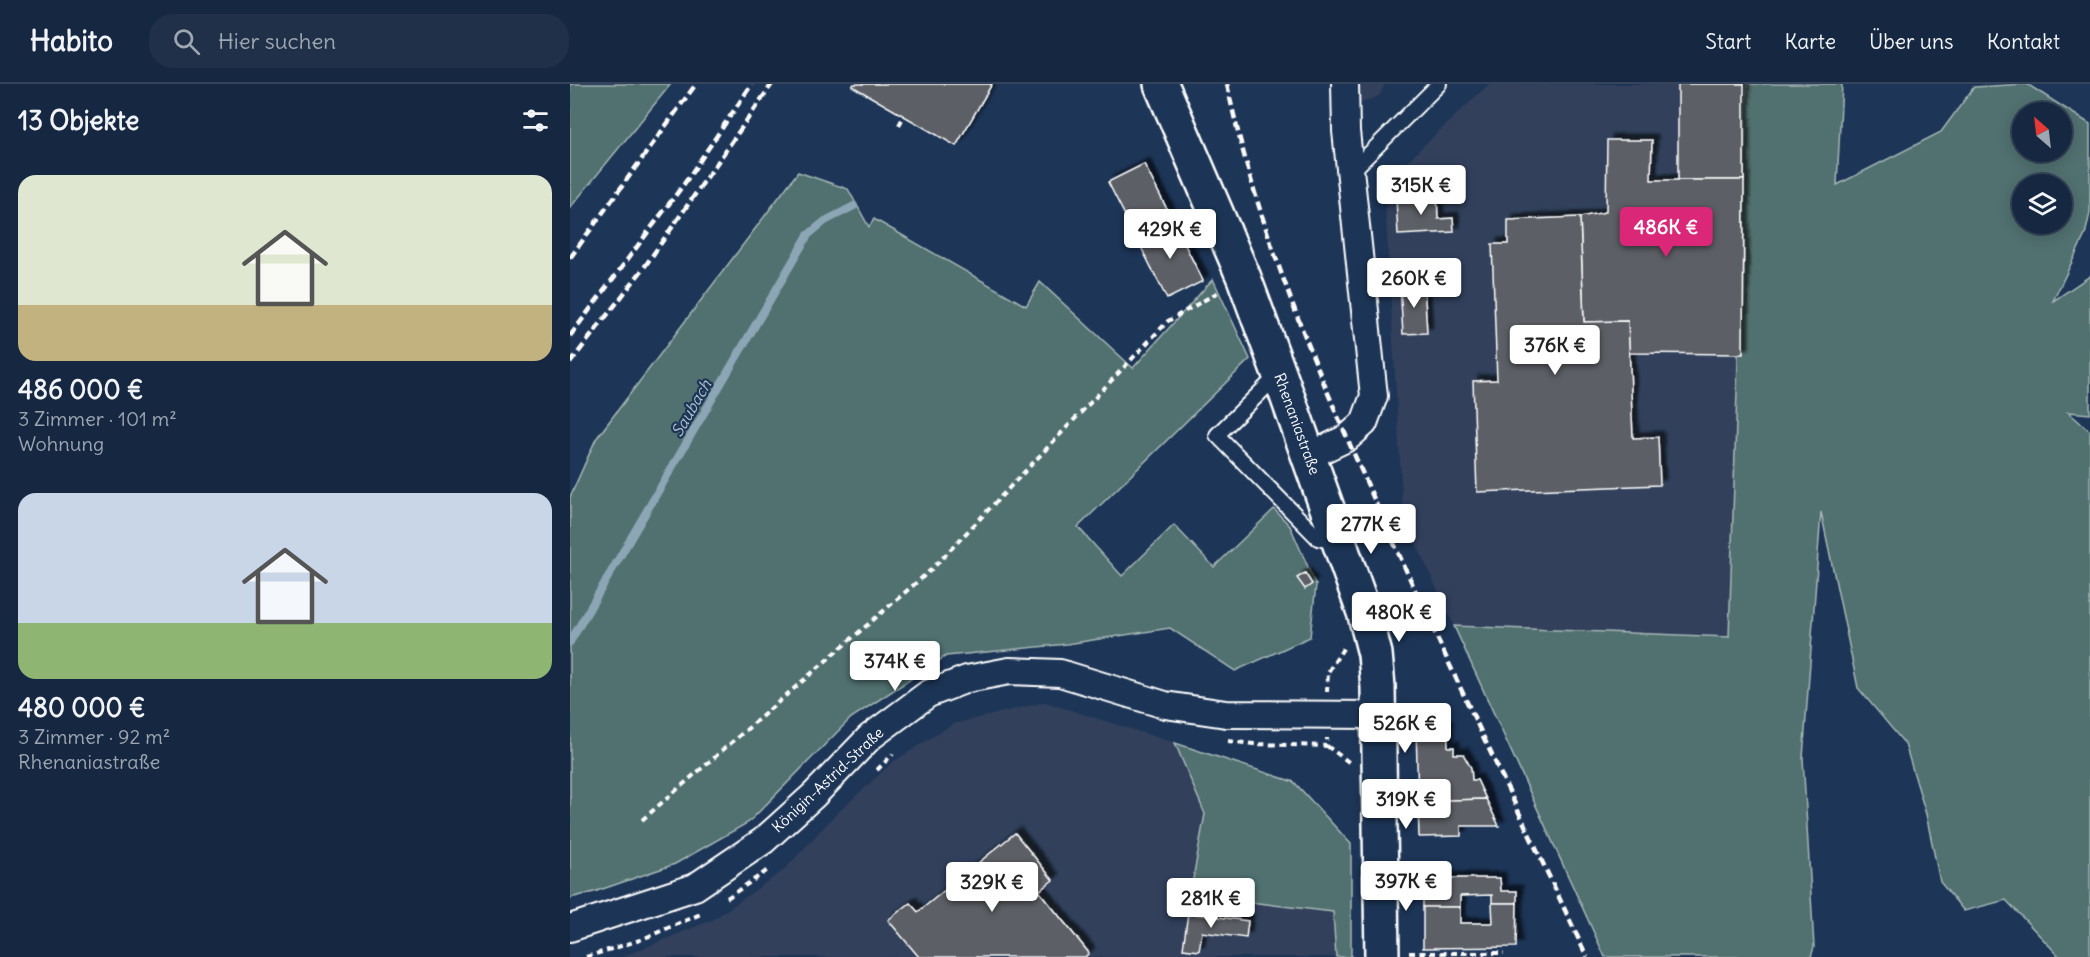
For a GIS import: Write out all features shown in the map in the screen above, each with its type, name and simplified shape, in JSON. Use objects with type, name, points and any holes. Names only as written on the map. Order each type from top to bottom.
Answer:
[{"type":"street","name":"Rhenaniastraße","points":[[1161,84],[1244,278],[1340,543],[1375,654],[1382,955]]},
{"type":"street","points":[[1309,456],[1347,438],[1364,423],[1374,396],[1350,173],[1346,84]]},
{"type":"street","name":"Königin-Astrid-Straße","points":[[570,927],[695,887],[763,842],[814,795],[870,737],[928,694],[967,679],[1009,671],[1059,674],[1165,705],[1226,714],[1378,715]]},
{"type":"lane","points":[[1350,173],[1439,84]]},
{"type":"lane","points":[[1279,374],[1217,435],[1318,538],[1340,543]]},
{"type":"path","points":[[899,125],[904,116]]},
{"type":"path","points":[[642,820],[932,569],[1168,321],[1244,278]]},
{"type":"path","points":[[1221,740],[1254,744],[1327,746],[1328,672],[1344,649],[1344,640]]},
{"type":"path","points":[[870,777],[895,752]]},
{"type":"path","points":[[724,900],[750,885],[776,864]]},
{"type":"path","points":[[586,957],[640,940],[706,910]]},
{"type":"path","points":[[1382,955],[1504,953]]},
{"type":"shaded area","points":[[1356,84],[1385,84],[1379,96],[1356,105]]},
{"type":"shaded area","points":[[1489,84],[1747,84],[1729,638],[1454,626],[1403,515],[1384,183]]},
{"type":"shaded area","points":[[1045,702],[1175,743],[1205,814],[1190,895],[1333,912],[1336,957],[622,957],[714,919],[784,870],[834,816],[894,761],[953,724]]},
{"type":"green space","points":[[570,84],[671,84],[570,208]]},
{"type":"green space","points":[[1747,84],[1842,84],[1837,185],[1941,132],[1974,87],[2027,84],[2055,102],[2012,102],[2012,162],[2072,162],[2072,113],[2090,124],[2090,213],[2085,235],[2053,301],[2090,276],[2090,414],[2068,412],[2090,431],[2090,957],[2060,957],[2006,900],[1964,911],[1940,882],[1926,814],[1905,744],[1858,688],[1821,512],[1803,758],[1814,947],[1811,957],[1605,957],[1454,626],[1729,637]]},
{"type":"green space","points":[[798,172],[848,189],[869,227],[874,219],[1026,306],[1040,282],[1133,368],[1213,279],[1250,359],[1078,527],[1122,576],[1174,525],[1214,567],[1274,509],[1290,526],[1316,585],[1310,637],[1235,671],[1170,628],[1067,644],[946,656],[851,718],[749,822],[675,864],[570,898],[570,497],[596,439]]},
{"type":"green space","points":[[1175,743],[1294,782],[1351,844],[1351,957],[1336,957],[1333,912],[1190,895],[1205,814]]},
{"type":"building","points":[[854,84],[992,84],[956,146],[852,86]]},
{"type":"building","points":[[1678,84],[1744,84],[1744,180],[1678,180]]},
{"type":"building","points":[[1607,140],[1652,140],[1651,180],[1744,180],[1743,354],[1629,353],[1628,321],[1584,322],[1580,217],[1606,212]]},
{"type":"building","points":[[1144,164],[1173,221],[1137,239],[1108,182]]},
{"type":"building","points":[[1437,195],[1438,219],[1453,218],[1454,232],[1398,235],[1396,198]]},
{"type":"building","points":[[1580,217],[1584,322],[1628,321],[1633,438],[1658,437],[1660,485],[1477,492],[1473,381],[1497,380],[1492,244],[1508,244],[1508,220]]},
{"type":"building","points":[[1173,221],[1203,281],[1167,299],[1137,239]]},
{"type":"building","points":[[1424,283],[1427,333],[1403,334],[1400,285]]},
{"type":"building","points":[[1305,573],[1312,584],[1305,589],[1297,578]]},
{"type":"building","points":[[1447,727],[1448,747],[1454,747],[1454,754],[1463,754],[1471,768],[1472,780],[1477,780],[1486,799],[1418,801],[1416,728]]},
{"type":"building","points":[[1486,799],[1499,826],[1461,826],[1461,836],[1419,837],[1418,801]]},
{"type":"building","points":[[1015,833],[1053,880],[1039,891],[1089,953],[1085,957],[919,957],[888,920],[910,903],[918,912]]},
{"type":"building","points":[[1423,878],[1500,878],[1501,891],[1517,891],[1517,903],[1492,903],[1492,895],[1460,896],[1460,907],[1423,907]]},
{"type":"building","points":[[1492,903],[1517,903],[1516,947],[1423,948],[1423,907],[1460,907],[1460,923],[1493,923]]},
{"type":"building","points":[[1188,913],[1248,921],[1246,938],[1202,932],[1199,951],[1183,949]]},
{"type":"waterway","name":"Saubach","points":[[570,642],[808,235],[825,221],[854,206]]},
{"type":"railway","points":[[570,258],[696,84]]},
{"type":"railway","points":[[570,336],[684,184],[752,84]]},
{"type":"railway","points":[[570,363],[643,269],[772,84]]},
{"type":"railway","points":[[1227,84],[1257,201],[1319,373],[1464,696],[1587,957]]}]
